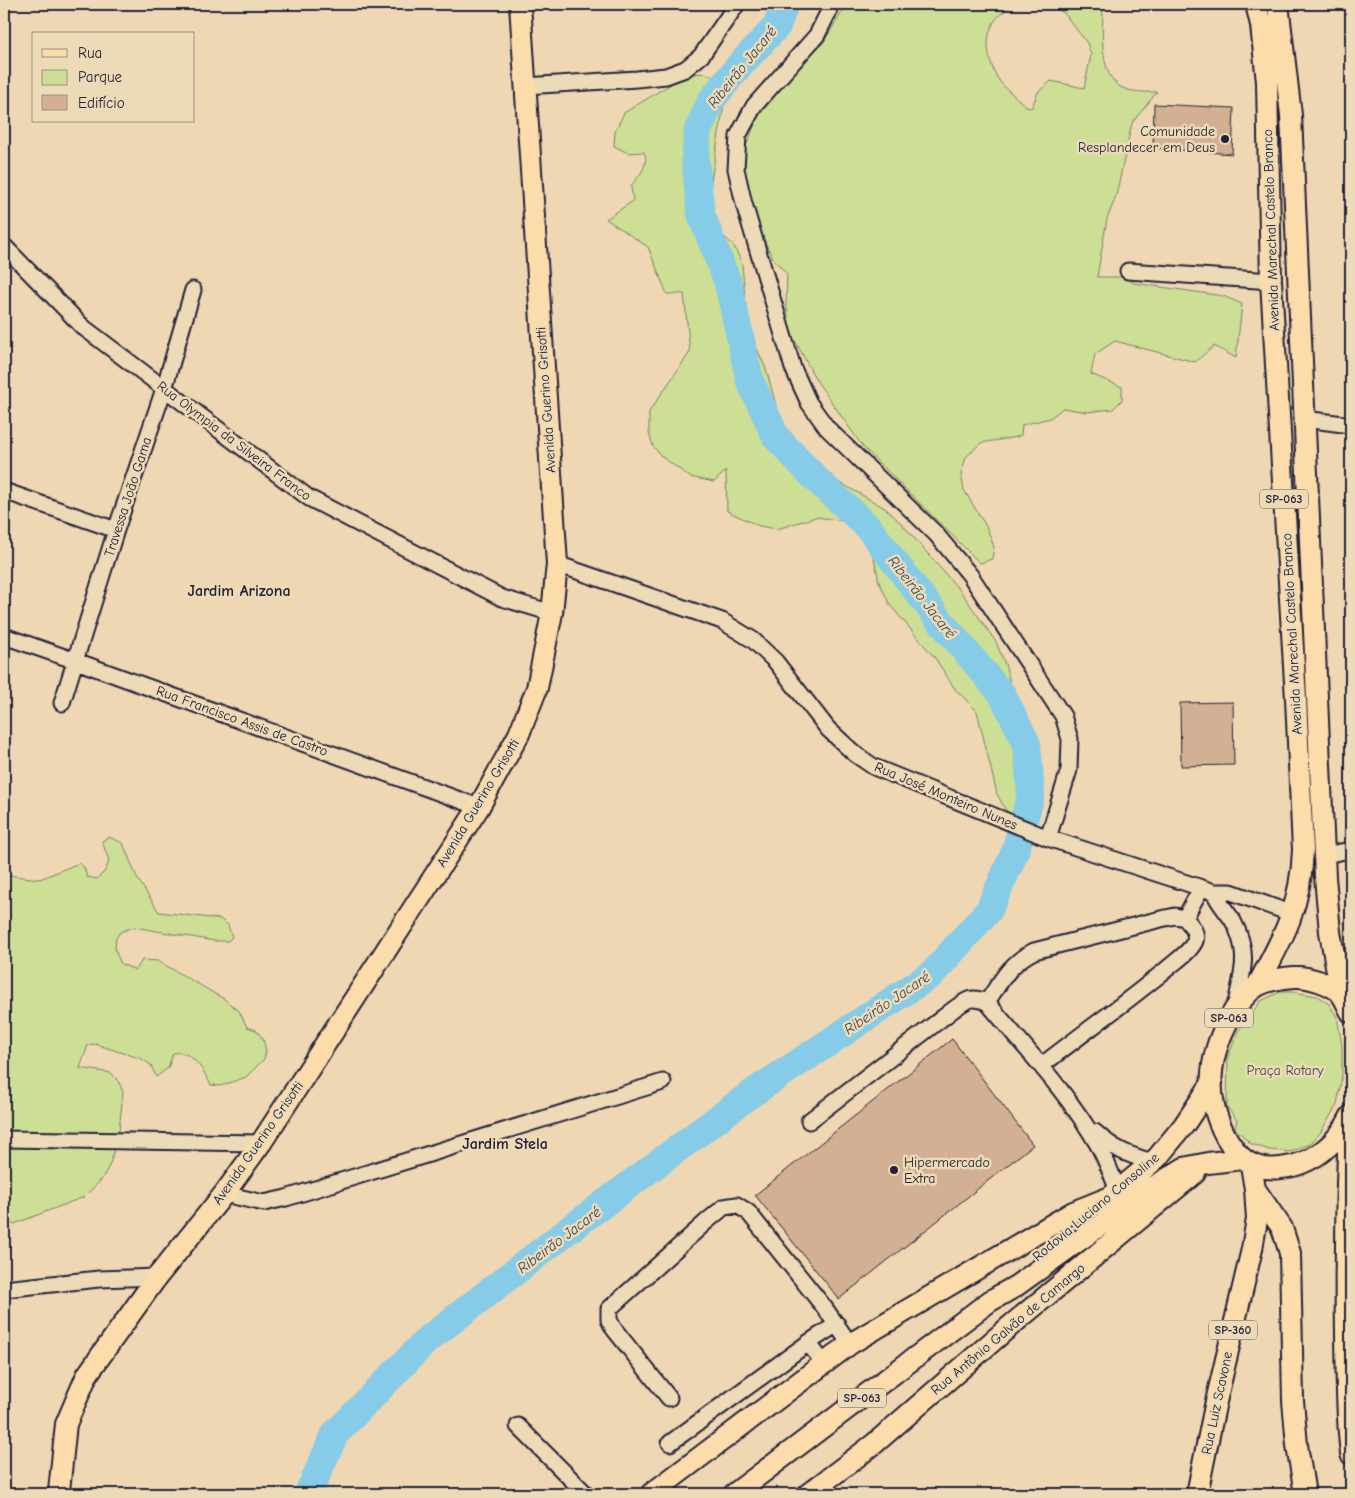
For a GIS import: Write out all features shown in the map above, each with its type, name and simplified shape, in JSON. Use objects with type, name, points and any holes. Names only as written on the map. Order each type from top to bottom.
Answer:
[{"type":"main road","name":"Avenida Guerino Grisotti","points":[[60,1494],[66,1424],[87,1375],[158,1277],[224,1194],[261,1143],[479,807],[519,734],[537,688],[552,613],[557,564],[520,4]]},
{"type":"main road","name":"Avenida Marechal Castelo Branco","points":[[1256,4],[1261,25],[1267,82],[1271,281],[1296,698],[1303,850],[1302,874],[1293,914],[1281,942],[1257,986]]},
{"type":"main road","name":"Avenida Marechal Castelo Branco","points":[[1278,4],[1290,115],[1324,855],[1330,932],[1341,994]]},
{"type":"main road","name":"SP-063","points":[[1350,1118],[1337,1138],[1320,1154],[1300,1164],[1284,1168],[1267,1169],[1247,1162],[1229,1143],[1220,1126],[1213,1105],[1212,1064],[1218,1040],[1235,1008],[1257,986],[1281,978],[1300,977],[1318,981],[1341,994],[1351,1012]]},
{"type":"main road","name":"Rodovia Luciano Consoline","points":[[990,1301],[1012,1278],[1152,1162],[1184,1125],[1212,1082]]},
{"type":"main road","points":[[1350,1118],[1346,1210],[1346,1330],[1347,1426],[1351,1454]]},
{"type":"main road","name":"Rodovia Luciano Consoline","points":[[734,1494],[990,1301],[1016,1286],[1155,1186],[1184,1168],[1208,1163],[1247,1162]]},
{"type":"main road","name":"Rua Luiz Scavone","points":[[1197,1494],[1215,1406],[1252,1249],[1257,1219],[1255,1189],[1247,1162]]},
{"type":"main road","name":"Rua Antônio Galvão de Camargo","points":[[808,1494],[874,1444],[1009,1327],[1208,1163]]},
{"type":"main road","points":[[1255,1189],[1282,1228],[1290,1253],[1293,1401],[1297,1445],[1305,1494]]},
{"type":"main road","points":[[651,1494],[850,1344],[1065,1217],[1114,1194]]},
{"type":"street","points":[[524,86],[666,76],[685,69],[701,56],[737,4]]},
{"type":"street","points":[[830,4],[828,13],[817,35],[754,106],[738,136],[736,169],[744,204],[793,368],[809,403],[828,428],[942,541],[970,575],[1063,716],[1070,739],[1068,770],[1048,838]]},
{"type":"street","name":"Rua Olympia da Silveira Franco","points":[[4,246],[83,327],[309,498],[502,598],[552,613]]},
{"type":"street","points":[[1128,272],[1271,281]]},
{"type":"street","name":"Travessa João Gama","points":[[62,703],[116,530],[164,389],[193,290]]},
{"type":"street","points":[[1304,420],[1351,425]]},
{"type":"street","points":[[4,491],[116,530]]},
{"type":"street","name":"Rua José Monteiro Nunes","points":[[557,564],[722,621],[753,640],[776,662],[828,729],[855,754],[874,767],[1048,838],[1208,890],[1231,892],[1293,914]]},
{"type":"street","name":"Rua Francisco Assis de Castro","points":[[4,636],[479,807]]},
{"type":"street","points":[[1324,855],[1351,850]]},
{"type":"street","points":[[1185,918],[1208,890],[1228,912],[1238,930],[1244,951],[1244,967],[1235,1008]]},
{"type":"street","points":[[987,1002],[1009,969],[1021,958],[1034,951],[1175,916],[1185,918],[1192,925],[1195,940],[1188,950],[1154,979],[1041,1066]]},
{"type":"street","points":[[809,1121],[967,1000],[976,998],[987,1002],[1041,1066],[1084,1122],[1099,1146],[1114,1194]]},
{"type":"street","points":[[224,1194],[264,1203],[286,1198],[664,1082]]},
{"type":"street","points":[[1084,1122],[1107,1143],[1124,1154],[1152,1162]]},
{"type":"street","points":[[4,1139],[261,1143]]},
{"type":"street","points":[[669,1398],[614,1329],[609,1320],[609,1309],[724,1207],[737,1205],[748,1212],[837,1324],[850,1344]]},
{"type":"street","points":[[4,1289],[99,1278],[158,1277]]},
{"type":"street","points":[[670,1443],[808,1342],[837,1324]]},
{"type":"street","points":[[808,1342],[824,1364]]},
{"type":"street","points":[[518,1426],[586,1494]]},
{"type":"green space","points":[[847,4],[1016,4],[997,17],[992,26],[988,45],[989,56],[999,81],[1028,108],[1032,107],[1038,92],[1051,81],[1084,88],[1091,55],[1087,43],[1064,13],[1047,4],[1103,4],[1103,48],[1112,79],[1119,86],[1128,90],[1157,92],[1132,123],[1116,196],[1107,219],[1097,277],[1123,277],[1134,283],[1223,296],[1242,304],[1236,358],[1214,346],[1195,362],[1115,341],[1095,354],[1091,374],[1122,387],[1122,400],[1113,409],[1087,412],[1063,408],[1050,418],[1022,425],[1021,435],[1017,437],[981,443],[966,457],[961,474],[964,490],[987,528],[994,547],[992,559],[980,563],[863,447],[816,380],[791,333],[786,304],[787,274],[773,259],[756,223],[747,193],[744,168],[746,146],[758,117],[797,68],[823,43]]},
{"type":"green space","points":[[705,73],[721,82],[724,88],[725,99],[710,186],[712,213],[719,232],[734,246],[742,264],[747,319],[754,342],[766,369],[779,416],[799,448],[814,463],[837,481],[885,508],[902,524],[962,593],[996,642],[1005,664],[1030,754],[1026,794],[1019,810],[1013,816],[1005,809],[997,794],[977,711],[955,689],[935,658],[890,605],[879,582],[872,549],[861,533],[844,521],[816,517],[777,529],[759,526],[727,511],[726,471],[714,482],[690,477],[661,456],[653,446],[649,433],[649,412],[690,352],[684,294],[667,294],[648,247],[606,219],[633,201],[631,186],[640,175],[645,162],[644,152],[628,153],[614,146],[615,131],[624,113],[687,74]]},
{"type":"green space","points":[[109,837],[123,843],[137,878],[159,912],[220,919],[228,925],[232,937],[228,941],[214,941],[134,927],[120,932],[116,938],[115,950],[121,964],[136,970],[142,960],[158,961],[224,999],[239,1011],[247,1027],[256,1030],[263,1039],[266,1051],[264,1059],[246,1077],[221,1086],[211,1085],[196,1062],[186,1054],[173,1053],[168,1068],[156,1077],[151,1065],[142,1059],[95,1044],[88,1045],[80,1068],[111,1073],[118,1080],[123,1092],[119,1131],[110,1164],[102,1179],[84,1197],[9,1226],[4,1222],[4,873],[40,879],[79,863],[84,867],[87,877],[97,879],[105,871],[109,861],[102,841]]},
{"type":"green space","name":"Praça Rotary","points":[[1280,992],[1294,992],[1317,996],[1329,1004],[1337,1017],[1342,1045],[1342,1075],[1337,1105],[1320,1133],[1310,1144],[1291,1152],[1270,1150],[1251,1144],[1235,1128],[1237,1120],[1227,1107],[1228,1057],[1238,1031],[1261,1001]]},
{"type":"building","points":[[1154,104],[1234,108],[1232,154],[1153,148]]},
{"type":"building","points":[[1233,702],[1234,765],[1181,766],[1180,703]]},
{"type":"building","name":"Hipermercado Extra","points":[[952,1039],[1033,1145],[839,1299],[755,1195]]},
{"type":"waterway","name":"Ribeirão Jacaré","points":[[308,1494],[335,1434],[427,1340],[570,1229],[748,1096],[932,974],[989,910],[1015,852],[1031,795],[1027,744],[1002,694],[936,616],[868,527],[814,477],[776,437],[750,381],[728,283],[701,214],[695,159],[698,130],[711,101],[738,67],[777,26],[785,4]]},
{"type":"place","name":"Comunidade Resplandecer em Deus","points":[[1225,139]]},
{"type":"place","name":"Hipermercado Extra","points":[[894,1170]]},
{"type":"district","name":"Jardim Arizona","points":[[239,591]]},
{"type":"district","name":"Jardim Stela","points":[[505,1144]]}]
